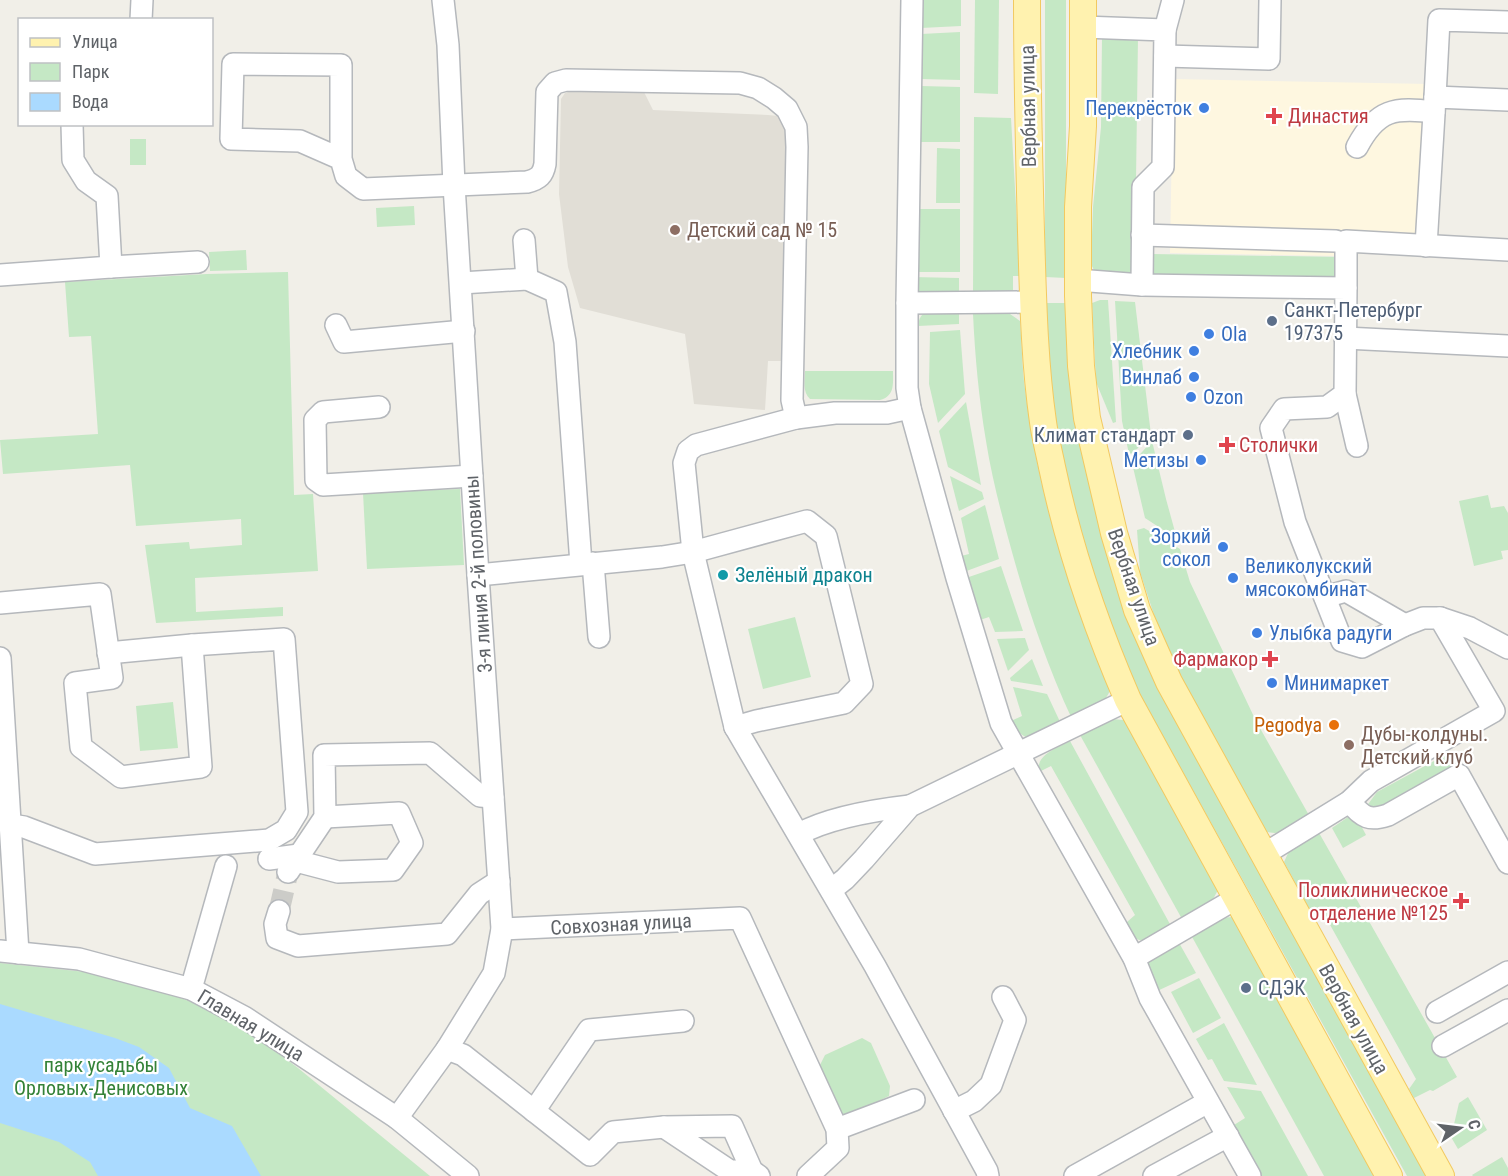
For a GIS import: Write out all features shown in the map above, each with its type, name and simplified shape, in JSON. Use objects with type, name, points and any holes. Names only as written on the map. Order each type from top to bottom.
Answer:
[{"type":"main road","name":"Вербная улица","points":[[1027,0],[1037,369],[1043,424],[1057,491],[1089,603],[1128,700],[1389,1176]]},
{"type":"main road","name":"Вербная улица","points":[[1083,0],[1083,126],[1078,207],[1077,279],[1081,366],[1087,418],[1114,533],[1137,610],[1169,682],[1441,1176]]},
{"type":"street","points":[[141,18],[142,0]]},
{"type":"street","name":"3-я линия 2-й половины","points":[[397,1118],[447,1049],[494,973],[502,930],[454,185],[448,45],[443,0]]},
{"type":"street","points":[[912,0],[907,388],[924,460],[1001,723],[1134,958],[1150,998],[1250,1176]]},
{"type":"street","points":[[1142,285],[1143,187],[1163,167],[1165,30],[1173,0]]},
{"type":"street","points":[[1165,56],[1269,59],[1270,0]]},
{"type":"street","points":[[1426,246],[1439,20],[1508,22]]},
{"type":"street","points":[[1083,27],[1165,30]]},
{"type":"street","points":[[341,159],[300,141],[231,139],[233,64],[341,65],[341,159],[346,176],[363,189],[536,180],[543,173],[545,164],[547,92],[555,82],[566,80],[740,83],[758,88],[787,109],[796,127],[792,400],[796,418]]},
{"type":"street","points":[[1357,147],[1365,132],[1387,114],[1435,105],[1508,99]]},
{"type":"street","points":[[72,126],[73,160],[86,181],[107,196],[111,267]]},
{"type":"street","points":[[1142,235],[1336,241]]},
{"type":"street","points":[[524,240],[527,279]]},
{"type":"street","points":[[1357,446],[1345,394],[1346,241],[1508,250]]},
{"type":"street","points":[[0,275],[198,262]]},
{"type":"street","points":[[461,283],[527,279],[556,291],[565,342],[587,564],[598,637]]},
{"type":"street","points":[[1077,279],[1142,285],[1346,288]]},
{"type":"street","points":[[907,303],[1034,302]]},
{"type":"street","points":[[336,325],[344,342],[464,331]]},
{"type":"street","points":[[1345,338],[1508,345]]},
{"type":"street","points":[[1345,394],[1327,407],[1284,408],[1271,428],[1295,522],[1341,641],[1362,647],[1405,625],[1424,618],[1440,618],[1470,628],[1508,648]]},
{"type":"street","points":[[379,407],[322,412],[315,420],[316,480],[323,485],[472,476]]},
{"type":"street","points":[[910,408],[887,413],[835,413],[796,418],[696,445],[688,452],[684,463],[693,552],[735,727],[875,966],[988,1176]]},
{"type":"street","points":[[478,574],[662,557],[693,552],[807,521],[826,536],[862,684],[844,703],[735,727]]},
{"type":"street","points":[[1325,597],[1346,591],[1405,625]]},
{"type":"street","points":[[0,603],[100,594],[112,678],[75,683],[81,747],[121,777],[201,767],[192,645]]},
{"type":"street","points":[[1263,855],[1349,802],[1371,781],[1501,707],[1440,618]]},
{"type":"street","points":[[11,825],[24,827],[95,854],[269,840],[286,830],[297,812],[284,639],[108,653]]},
{"type":"street","points":[[0,657],[11,825],[9,952]]},
{"type":"street","points":[[799,834],[830,821],[910,806],[1128,700]]},
{"type":"street","points":[[294,863],[325,817],[324,755],[430,753],[480,796],[493,797]]},
{"type":"street","points":[[1349,802],[1363,816],[1379,818],[1459,776],[1508,863]]},
{"type":"street","points":[[831,890],[858,866],[910,806]]},
{"type":"street","points":[[269,860],[338,872],[393,870],[411,843],[399,813],[325,817]]},
{"type":"street","points":[[191,988],[226,866]]},
{"type":"street","points":[[279,911],[275,924],[278,938],[297,946],[447,933],[479,894],[499,881]]},
{"type":"street","points":[[1134,958],[1237,898]]},
{"type":"street","name":"Совхозная улица","points":[[502,930],[740,918],[837,1129]]},
{"type":"street","name":"Главная улица","points":[[9,952],[80,959],[191,988],[244,1017],[397,1118],[468,1176]]},
{"type":"street","points":[[1437,1012],[1508,972]]},
{"type":"street","points":[[954,1111],[974,1101],[991,1084],[1015,1020],[1003,997]]},
{"type":"street","points":[[1443,1046],[1508,1010]]},
{"type":"street","points":[[534,1111],[589,1030],[683,1021]]},
{"type":"street","points":[[447,1049],[463,1055],[590,1155],[613,1132],[664,1127],[732,1126],[755,1173]]},
{"type":"street","points":[[808,1176],[838,1148],[837,1129],[914,1100]]},
{"type":"street","points":[[1075,1176],[1208,1102]]},
{"type":"street","points":[[664,1127],[729,1171],[755,1173]]},
{"type":"street","points":[[1154,1176],[1228,1136]]},
{"type":"shaded area","points":[[1173,79],[1430,84],[1422,234],[1340,231],[1339,256],[1170,253]]},
{"type":"shaded area","name":"Детский сад № 15","points":[[572,91],[644,92],[653,110],[768,115],[778,116],[786,121],[789,129],[784,361],[768,361],[765,410],[694,404],[685,334],[580,308],[568,267],[559,194],[561,99],[565,93]]},
{"type":"green space","points":[[921,0],[961,0],[961,26],[921,28]]},
{"type":"green space","points":[[975,0],[999,0],[998,94],[974,93]]},
{"type":"green space","points":[[1045,0],[1066,0],[1066,278],[1045,277]]},
{"type":"green space","points":[[960,32],[960,80],[921,79],[921,34]]},
{"type":"green space","points":[[1102,36],[1138,37],[1135,252],[1133,269],[1128,274],[1099,273],[1091,264],[1093,207],[1101,127]]},
{"type":"green space","points":[[921,86],[960,87],[960,142],[921,142]]},
{"type":"green space","points":[[974,117],[1011,118],[1020,276],[1013,276],[1013,292],[973,292]]},
{"type":"green space","points":[[130,139],[146,139],[146,165],[130,165]]},
{"type":"green space","points":[[937,148],[960,149],[960,203],[936,203]]},
{"type":"green space","points":[[414,206],[415,225],[377,227],[376,208]]},
{"type":"green space","points":[[914,209],[960,209],[960,272],[912,272]]},
{"type":"green space","points":[[246,250],[247,270],[210,271],[209,252]]},
{"type":"green space","points":[[1152,254],[1344,257],[1339,277],[1329,280],[1152,278]]},
{"type":"green space","points":[[288,272],[294,495],[313,494],[318,571],[195,578],[196,612],[283,607],[283,616],[156,623],[145,545],[189,542],[190,549],[242,545],[241,519],[136,526],[130,465],[3,474],[0,440],[98,434],[91,336],[69,337],[65,282]]},
{"type":"green space","points":[[912,277],[959,278],[959,296],[916,294]]},
{"type":"green space","points":[[1108,300],[1116,422],[1113,423],[1096,382],[1092,303]]},
{"type":"green space","points":[[1115,301],[1135,302],[1151,435],[1133,453],[1129,454],[1122,421]]},
{"type":"green space","points":[[1046,303],[1066,303],[1075,421],[1101,536],[1126,614],[1428,1176],[1407,1176],[1139,693],[1088,560],[1069,492],[1053,407]]},
{"type":"green space","points":[[928,311],[959,311],[959,324],[918,326],[921,317]]},
{"type":"green space","points":[[973,314],[1010,314],[1020,321],[1024,381],[1038,467],[1047,505],[1069,581],[1110,691],[1103,703],[1072,719],[1031,616],[997,497],[981,409]]},
{"type":"green space","points":[[960,330],[965,394],[938,423],[929,384],[930,332]]},
{"type":"green space","points":[[805,371],[893,371],[892,389],[888,396],[880,400],[810,399],[805,389]]},
{"type":"green space","points":[[966,402],[981,485],[948,467],[939,431]]},
{"type":"green space","points":[[1152,441],[1177,539],[1145,518],[1132,463]]},
{"type":"green space","points":[[950,476],[982,492],[984,499],[959,511]]},
{"type":"green space","points":[[460,489],[464,565],[367,569],[363,493]]},
{"type":"green space","points":[[1488,495],[1491,508],[1504,506],[1508,513],[1508,550],[1501,551],[1503,559],[1474,566],[1459,501]]},
{"type":"green space","points":[[985,505],[999,559],[961,573],[957,557],[969,554],[961,518]]},
{"type":"green space","points":[[1144,528],[1180,549],[1190,582],[1256,721],[1310,817],[1288,830],[1277,833],[1265,831],[1180,676],[1156,621],[1140,572],[1137,530]]},
{"type":"green space","points":[[1001,566],[1023,631],[995,632],[989,617],[977,621],[963,579]]},
{"type":"green space","points":[[795,617],[811,677],[763,689],[748,629]]},
{"type":"green space","points":[[1025,638],[1029,650],[1008,671],[997,639]]},
{"type":"green space","points":[[1032,659],[1043,686],[1011,681],[1010,678]]},
{"type":"green space","points":[[1013,687],[1047,694],[1062,726],[1034,738],[1022,735],[1011,721],[1022,716]]},
{"type":"green space","points":[[173,702],[178,748],[140,751],[136,706]]},
{"type":"green space","points":[[1111,719],[1124,720],[1218,890],[1212,901],[1182,919],[1080,735]]},
{"type":"green space","points":[[1070,741],[1171,926],[1152,938],[1137,939],[1126,928],[1127,922],[1135,915],[1051,766],[1039,772],[1040,761],[1044,757],[1053,749]]},
{"type":"green space","points":[[1445,755],[1453,769],[1379,810],[1366,807],[1377,792]]},
{"type":"green space","points":[[1351,815],[1357,818],[1366,835],[1343,848],[1332,828]]},
{"type":"green space","points":[[1318,831],[1457,1077],[1433,1091],[1430,1090],[1414,1098],[1409,1089],[1416,1079],[1324,914],[1312,914],[1284,862],[1290,849]]},
{"type":"green space","points":[[1232,917],[1376,1176],[1324,1176],[1191,935],[1221,918]]},
{"type":"green space","points":[[1178,941],[1196,973],[1155,992],[1146,962]]},
{"type":"green space","name":"парк усадьбы Орловых-Денисовых","points":[[0,963],[105,974],[203,1006],[261,1040],[430,1176],[0,1176]]},
{"type":"green space","points":[[1199,978],[1221,1018],[1193,1033],[1171,992]]},
{"type":"green space","points":[[1224,1023],[1257,1085],[1224,1081],[1212,1059],[1208,1060],[1196,1039]]},
{"type":"green space","points":[[862,1038],[871,1043],[890,1086],[889,1096],[847,1116],[839,1113],[820,1065],[825,1055]]},
{"type":"green space","points":[[1227,1087],[1261,1091],[1308,1176],[1262,1176],[1234,1125],[1245,1118]]},
{"type":"green space","points":[[1468,1097],[1487,1130],[1458,1149],[1451,1137],[1459,1103]]},
{"type":"green space","points":[[1502,1157],[1508,1168],[1508,1176],[1472,1175]]},
{"type":"water","points":[[0,1004],[139,1047],[169,1068],[190,1108],[232,1126],[261,1176],[98,1176],[90,1162],[59,1142],[0,1123]]},
{"type":"tunnel","points":[[279,911],[288,872]]},
{"type":"place","name":"Перекрёсток","points":[[1204,108]]},
{"type":"place","name":"Династия","points":[[1274,116]]},
{"type":"place","name":"Детский сад № 15","points":[[675,230]]},
{"type":"place","name":"Санкт-Петербург 197375","points":[[1272,321]]},
{"type":"place","name":"Ola","points":[[1209,334]]},
{"type":"place","name":"Хлебник","points":[[1194,351]]},
{"type":"place","name":"Винлаб","points":[[1194,377]]},
{"type":"place","name":"Ozon","points":[[1191,397]]},
{"type":"place","name":"Климат стандарт","points":[[1188,435]]},
{"type":"place","name":"Столички","points":[[1227,445]]},
{"type":"place","name":"Метизы","points":[[1201,460]]},
{"type":"place","name":"Зоркий сокол","points":[[1223,547]]},
{"type":"place","name":"Зелёный дракон","points":[[723,575]]},
{"type":"place","name":"Великолукский мясокомбинат","points":[[1233,578]]},
{"type":"place","name":"Улыбка радуги","points":[[1257,633]]},
{"type":"place","name":"Фармакор","points":[[1270,659]]},
{"type":"place","name":"Минимаркет","points":[[1272,683]]},
{"type":"place","name":"Pegodya","points":[[1334,725]]},
{"type":"place","name":"Дубы-колдуны. Детский клуб","points":[[1349,745]]},
{"type":"place","name":"Поликлиническое отделение №125","points":[[1461,901]]},
{"type":"place","name":"СДЭК","points":[[1246,988]]}]
